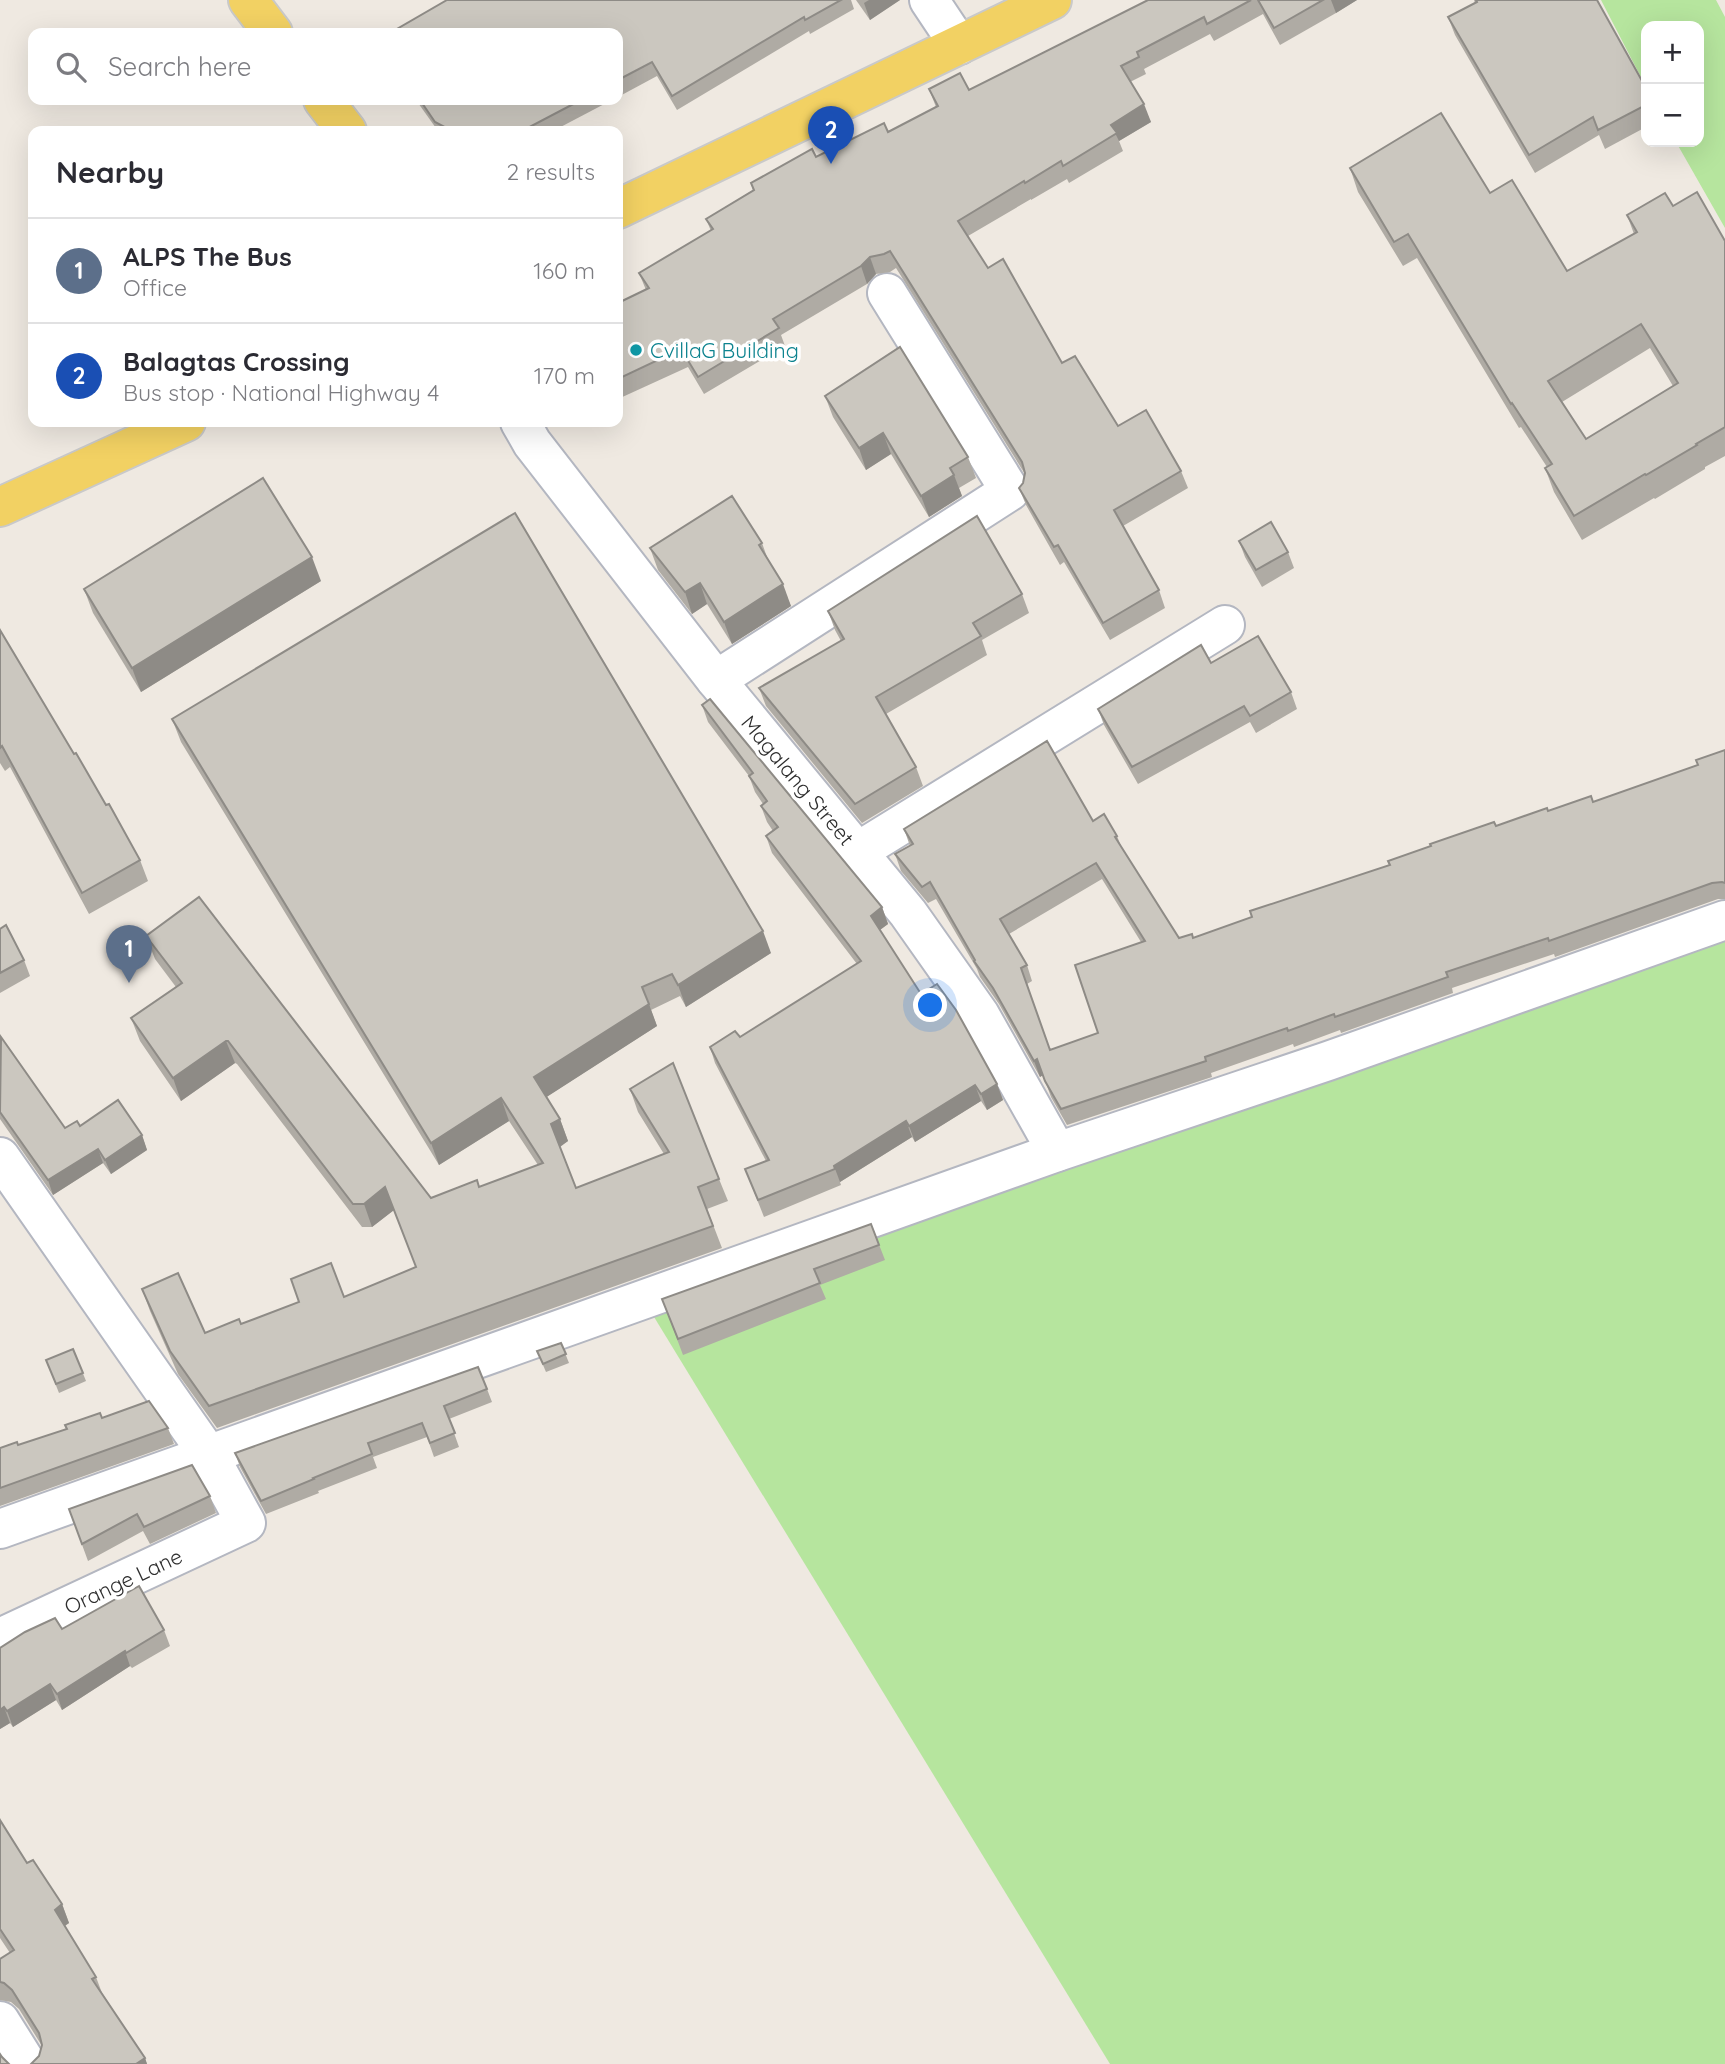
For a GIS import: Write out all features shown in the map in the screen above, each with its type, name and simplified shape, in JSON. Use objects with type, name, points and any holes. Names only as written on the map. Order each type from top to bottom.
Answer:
[{"type":"main road","points":[[248,0],[269,28]]},
{"type":"main road","points":[[623,207],[1052,0]]},
{"type":"main road","points":[[327,105],[343,126]]},
{"type":"main road","points":[[0,507],[175,427]]},
{"type":"street","points":[[929,0],[959,45]]},
{"type":"street","points":[[716,680],[1010,491],[887,293]]},
{"type":"street","name":"Magalang Street","points":[[523,427],[532,443],[716,680],[908,913],[980,1015],[1057,1152]]},
{"type":"street","points":[[857,852],[1224,625]]},
{"type":"street","points":[[0,1529],[1057,1152],[1328,1061],[1725,920]]},
{"type":"street","points":[[0,1157],[208,1454]]},
{"type":"street","name":"Orange Lane","points":[[0,1638],[246,1523],[208,1454]]},
{"type":"street","points":[[0,2021],[27,2064]]},
{"type":"green space","points":[[1601,0],[1716,0],[1725,17],[1725,228],[1679,147],[1704,147],[1704,21],[1641,21],[1641,77]]},
{"type":"green space","points":[[1725,935],[1725,2064],[1110,2064],[651,1312]]},
{"type":"building","points":[[447,0],[841,0],[805,20],[804,17],[672,96],[652,62],[623,77],[623,28],[399,28]]},
{"type":"building","points":[[1148,0],[1251,0],[1207,24],[1204,17],[1137,52],[1139,57],[1121,66],[1144,104],[1111,125],[1117,133],[1063,166],[1061,161],[1025,183],[1024,181],[958,221],[988,268],[1003,259],[1062,363],[1075,356],[1118,426],[1146,410],[1181,471],[1114,510],[1159,590],[1103,623],[1058,545],[1054,547],[1019,488],[1025,473],[1022,462],[890,251],[870,257],[861,266],[773,319],[779,328],[698,377],[681,349],[623,377],[623,301],[649,288],[639,273],[713,229],[706,219],[754,190],[751,183],[812,149],[816,157],[884,123],[888,132],[938,106],[929,89],[960,73],[969,90]]},
{"type":"building","points":[[1258,0],[1323,0],[1274,28]]},
{"type":"building","points":[[1476,0],[1597,0],[1641,79],[1641,108],[1598,130],[1593,117],[1529,155],[1448,17],[1477,2]]},
{"type":"building","points":[[423,105],[571,105],[532,126],[443,126],[435,122]]},
{"type":"building","points":[[1441,113],[1490,193],[1512,180],[1567,271],[1637,232],[1627,215],[1665,193],[1673,206],[1697,192],[1725,241],[1725,427],[1574,516],[1545,468],[1552,464],[1511,404],[1408,234],[1394,242],[1350,168]],"holes":[[[1641,324],[1678,383],[1586,439],[1548,381]]]},
{"type":"building","points":[[900,347],[968,457],[950,468],[954,475],[921,496],[883,433],[859,448],[825,396]]},
{"type":"building","points":[[263,478],[312,557],[132,668],[84,589]]},
{"type":"building","points":[[732,496],[762,543],[759,545],[783,584],[724,622],[700,583],[685,592],[650,548]]},
{"type":"building","points":[[515,513],[763,931],[678,985],[672,974],[642,987],[649,1004],[534,1077],[560,1119],[551,1124],[576,1188],[669,1152],[630,1089],[673,1063],[719,1179],[698,1187],[713,1226],[209,1406],[170,1351],[142,1289],[178,1273],[205,1333],[239,1319],[241,1324],[299,1302],[291,1279],[331,1263],[344,1297],[416,1267],[385,1187],[364,1204],[353,1204],[228,1041],[173,1078],[131,1018],[182,983],[146,936],[199,897],[431,1198],[477,1180],[479,1187],[543,1163],[501,1098],[431,1143],[172,719]]},
{"type":"building","points":[[977,516],[1022,594],[973,623],[981,636],[876,697],[916,767],[855,804],[759,688],[844,639],[828,611]]},
{"type":"building","points":[[1271,522],[1288,552],[1256,570],[1239,541]]},
{"type":"building","points":[[0,630],[74,754],[76,753],[106,805],[109,804],[140,860],[82,893],[2,746],[0,748]]},
{"type":"building","points":[[1258,636],[1291,692],[1250,716],[1244,706],[1132,767],[1098,709],[1201,645],[1211,663]]},
{"type":"building","points":[[710,699],[882,907],[871,916],[921,994],[937,984],[956,1010],[997,1084],[981,1094],[975,1085],[909,1126],[906,1121],[834,1166],[835,1169],[758,1200],[745,1169],[769,1160],[710,1047],[735,1031],[740,1037],[861,961],[766,836],[778,827],[761,806],[767,801],[749,776],[753,773],[702,705]]},
{"type":"building","points":[[1047,741],[1093,821],[1104,814],[1117,836],[1115,837],[1179,938],[1192,934],[1193,938],[1252,917],[1250,911],[1390,865],[1388,861],[1431,846],[1430,844],[1494,822],[1496,826],[1591,796],[1593,802],[1698,765],[1696,760],[1725,750],[1725,883],[1712,883],[1549,941],[1548,938],[1446,972],[1448,977],[1335,1017],[1334,1014],[1288,1031],[1287,1028],[1205,1057],[1206,1061],[1061,1109],[1045,1081],[1037,1059],[1034,1061],[930,882],[922,887],[895,854],[913,844],[904,829]],"holes":[[[1096,863],[1145,941],[1075,965],[1098,1033],[1050,1050],[1021,968],[1027,965],[1000,919]]]},
{"type":"building","points":[[6,925],[24,960],[0,973],[0,929]]},
{"type":"building","points":[[1,1037],[65,1128],[77,1121],[80,1126],[118,1100],[142,1135],[105,1160],[98,1149],[48,1180],[0,1112]]},
{"type":"building","points":[[871,1224],[879,1245],[814,1269],[820,1283],[678,1339],[662,1299]]},
{"type":"building","points":[[561,1343],[566,1354],[543,1364],[537,1351]]},
{"type":"building","points":[[73,1349],[83,1373],[56,1384],[46,1360]]},
{"type":"building","points":[[478,1367],[487,1389],[444,1406],[455,1433],[430,1443],[422,1423],[368,1443],[372,1454],[261,1501],[235,1453]]},
{"type":"building","points":[[149,1401],[168,1428],[0,1488],[0,1448],[67,1429],[65,1425],[100,1413],[102,1418]]},
{"type":"building","points":[[192,1465],[210,1496],[144,1527],[137,1514],[82,1544],[69,1509]]},
{"type":"building","points":[[139,1586],[164,1630],[57,1694],[50,1684],[7,1711],[4,1707],[0,1710],[0,1648],[55,1618],[62,1629]]},
{"type":"building","points":[[0,1820],[27,1863],[33,1860],[62,1904],[55,1910],[96,1977],[92,1979],[145,2058],[136,2064],[31,2064],[39,2056],[42,2045],[39,2033],[12,1990],[0,1982],[0,1959],[14,1950],[0,1929]]},
{"type":"building","points":[[0,2054],[2,2057],[9,2064],[0,2064]]},
{"type":"place","name":"Balagtas Crossing","points":[[831,164]]},
{"type":"place","name":"CvillaG Building","points":[[636,350]]},
{"type":"place","name":"ALPS The Bus","points":[[129,983]]}]
